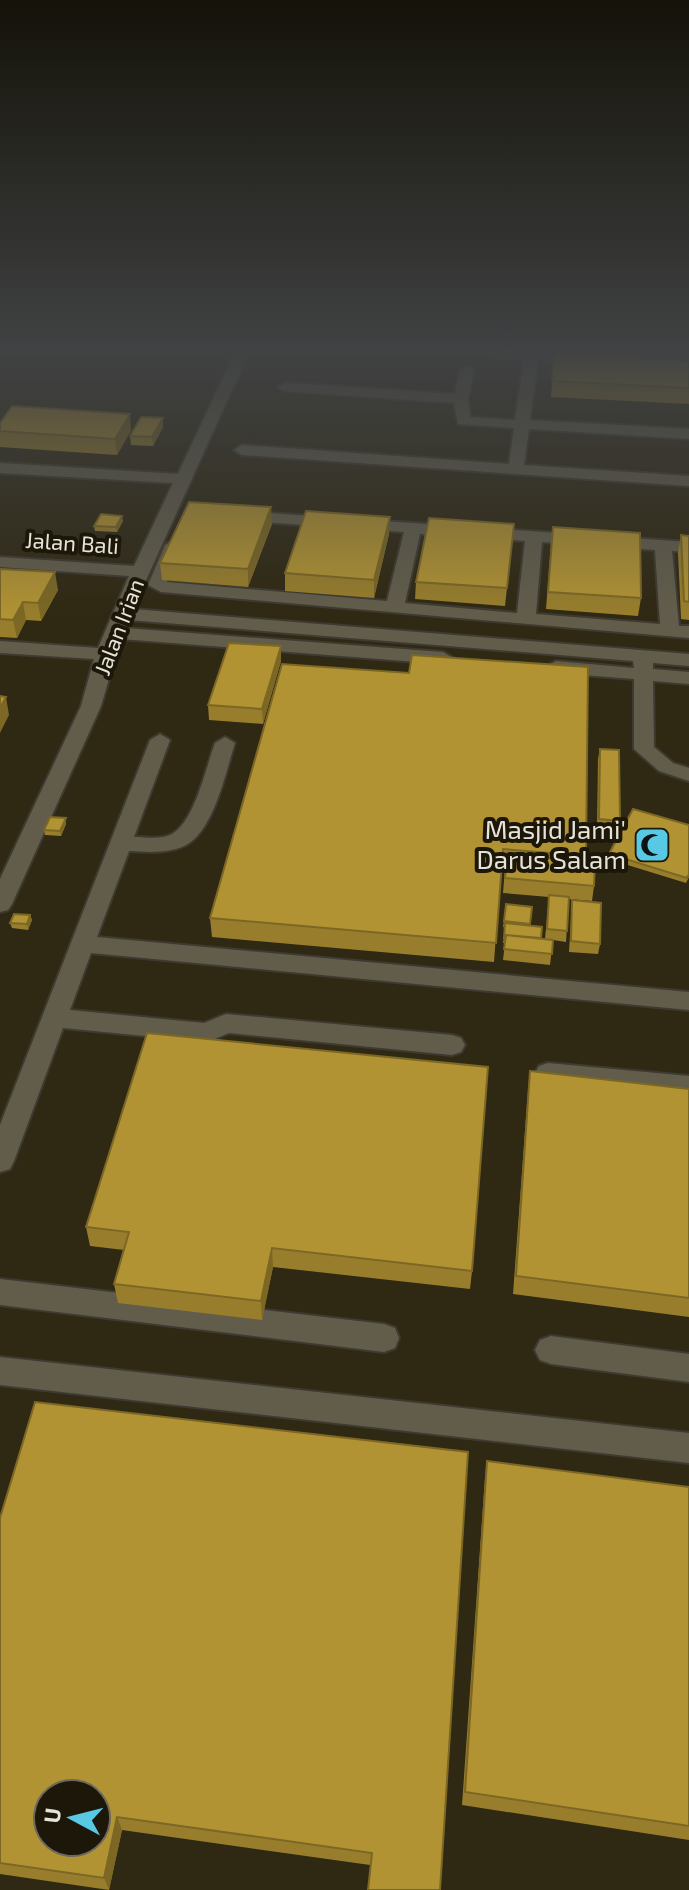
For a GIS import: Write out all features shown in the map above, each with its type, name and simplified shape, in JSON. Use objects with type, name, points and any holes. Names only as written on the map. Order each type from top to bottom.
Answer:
[{"type":"lane","name":"Jalan Irian","points":[[0,904],[91,706],[105,654],[155,538],[176,512],[183,479],[201,440]]},
{"type":"lane","points":[[516,469],[520,440]]},
{"type":"lane","points":[[242,450],[689,481]]},
{"type":"lane","points":[[0,468],[183,479]]},
{"type":"lane","points":[[213,514],[302,527],[413,528],[689,547]]},
{"type":"lane","points":[[395,608],[413,528]]},
{"type":"lane","points":[[526,619],[534,536]]},
{"type":"lane","points":[[155,538],[176,541],[157,585],[161,587],[281,591],[395,608],[689,632]]},
{"type":"lane","points":[[663,545],[670,630]]},
{"type":"lane","name":"Jalan Bali","points":[[0,562],[140,572]]},
{"type":"lane","points":[[118,624],[643,665],[689,660]]},
{"type":"lane","points":[[0,647],[105,654]]},
{"type":"lane","points":[[643,665],[689,678]]},
{"type":"lane","points":[[643,665],[644,749],[666,767],[689,775]]},
{"type":"lane","points":[[0,1161],[160,740]]},
{"type":"lane","points":[[121,843],[165,843],[187,834],[196,822],[225,743]]},
{"type":"lane","points":[[82,944],[689,1001]]},
{"type":"lane","points":[[55,1018],[207,1033],[226,1023],[452,1045]]},
{"type":"lane","points":[[548,1073],[689,1086]]},
{"type":"lane","points":[[0,1292],[384,1338]]},
{"type":"lane","points":[[551,1350],[689,1368]]},
{"type":"lane","points":[[0,1371],[689,1448]]},
{"type":"shaded area","points":[[0,440],[689,440],[689,1890],[0,1890]]},
{"type":"building","points":[[189,502],[271,507],[248,569],[160,563]]},
{"type":"building","points":[[306,511],[390,517],[374,580],[285,573]]},
{"type":"building","points":[[101,514],[122,516],[116,527],[94,526]]},
{"type":"building","points":[[429,518],[514,524],[507,588],[416,582]]},
{"type":"building","points":[[553,527],[640,533],[641,598],[548,592]]},
{"type":"building","points":[[681,535],[689,536],[689,602],[684,601]]},
{"type":"building","points":[[0,569],[55,572],[38,603],[23,602],[13,620],[0,619]]},
{"type":"building","points":[[229,643],[281,646],[262,709],[208,705]]},
{"type":"building","points":[[412,655],[588,667],[586,856],[503,849],[496,943],[210,918],[282,664],[409,673]]},
{"type":"building","points":[[600,749],[619,750],[620,821],[599,819]]},
{"type":"building","name":"Masjid Jami' Darus Salam","points":[[633,809],[689,825],[687,878],[609,854]]},
{"type":"building","points":[[50,817],[66,818],[60,831],[44,830]]},
{"type":"building","points":[[507,855],[595,862],[594,886],[505,878]]},
{"type":"building","points":[[549,895],[569,897],[567,931],[547,929]]},
{"type":"building","points":[[572,900],[601,903],[600,944],[571,941]]},
{"type":"building","points":[[506,904],[532,907],[530,924],[504,921]]},
{"type":"building","points":[[14,914],[30,915],[27,924],[10,923]]},
{"type":"building","points":[[505,923],[542,927],[541,938],[506,935],[504,938]]},
{"type":"building","points":[[506,935],[553,940],[552,954],[504,949]]},
{"type":"building","points":[[147,1033],[488,1067],[472,1271],[272,1248],[261,1301],[114,1284],[129,1232],[86,1227]]},
{"type":"building","points":[[530,1071],[689,1089],[689,1298],[516,1276]]},
{"type":"building","points":[[35,1402],[468,1452],[440,1890],[368,1890],[372,1853],[117,1817],[112,1840],[112,1778],[32,1778],[32,1858],[108,1858],[104,1878],[0,1863],[0,1518]]},
{"type":"building","points":[[487,1461],[689,1487],[689,1826],[465,1792]]},
{"type":"place","name":"Masjid Jami' Darus Salam","points":[[652,845]]}]
